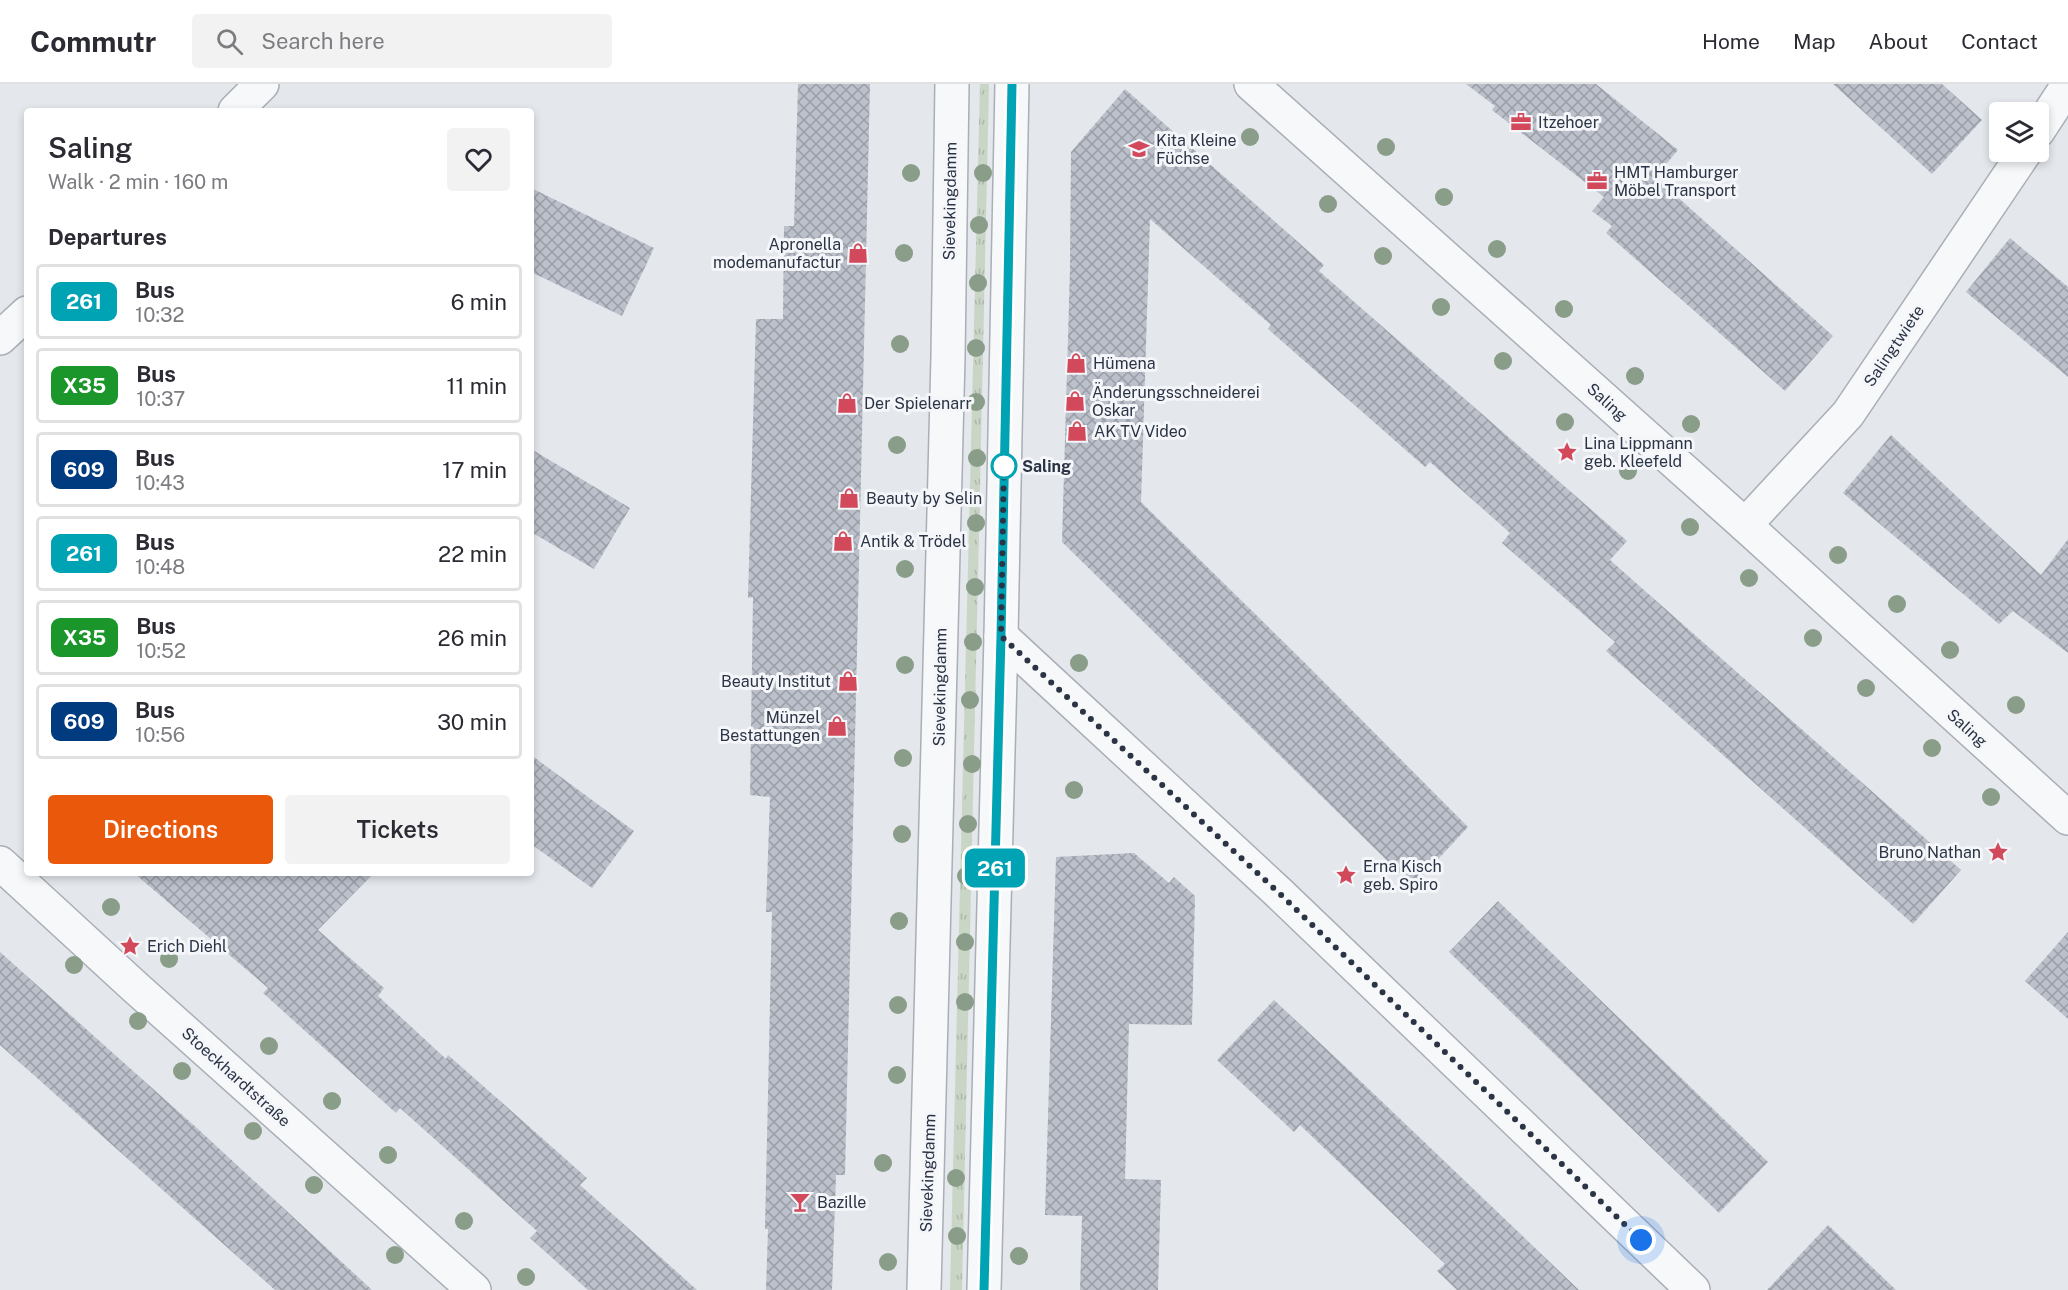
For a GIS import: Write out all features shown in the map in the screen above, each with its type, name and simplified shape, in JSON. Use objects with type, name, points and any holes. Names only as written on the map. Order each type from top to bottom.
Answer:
[{"type":"street","points":[[238,108],[262,84]]},
{"type":"street","name":"Sievekingdamm","points":[[924,1290],[948,357],[952,84]]},
{"type":"street","points":[[984,1290],[1001,636],[1012,84]]},
{"type":"street","name":"Saling","points":[[1251,84],[1745,525],[2068,818]]},
{"type":"street","points":[[2049,114],[2068,85]]},
{"type":"street","name":"Salingtwiete","points":[[1745,525],[1848,414],[2018,162]]},
{"type":"street","points":[[0,338],[24,316]]},
{"type":"street","points":[[1001,636],[1279,893],[1693,1290]]},
{"type":"street","name":"Stoeckhardtstraße","points":[[0,863],[474,1290]]},
{"type":"green space","points":[[980,84],[989,84],[962,1290],[950,1290]]},
{"type":"building","points":[[798,84],[870,84],[845,1175],[836,1175],[832,1290],[766,1290],[768,1229],[765,1229],[772,912],[766,912],[770,797],[750,795],[753,597],[748,598],[756,319],[783,319],[784,226],[794,226]]},
{"type":"building","points":[[1466,84],[1596,84],[1678,150],[1655,177],[1833,336],[1785,391],[1606,233],[1612,226],[1592,211],[1604,197],[1492,110],[1495,106]]},
{"type":"building","points":[[1833,84],[1942,84],[1982,120],[1932,174]]},
{"type":"building","points":[[1125,89],[1324,265],[1319,271],[1627,541],[1610,560],[1961,870],[1913,924],[1606,651],[1615,642],[1502,543],[1510,533],[1430,462],[1425,467],[1268,329],[1271,325],[1150,219],[1141,502],[1468,827],[1413,886],[1062,542],[1071,152]]},
{"type":"building","points":[[534,189],[654,248],[622,316],[534,273]]},
{"type":"building","points":[[2010,238],[2068,287],[2068,377],[1966,292]]},
{"type":"building","points":[[1891,435],[2041,575],[2068,539],[2068,653],[2013,611],[1999,624],[1843,493]]},
{"type":"building","points":[[534,451],[630,508],[594,569],[534,534]]},
{"type":"building","points":[[534,757],[634,831],[592,888],[534,846]]},
{"type":"building","points":[[1134,853],[1169,883],[1174,877],[1195,896],[1192,1025],[1129,1024],[1125,1179],[1161,1180],[1158,1290],[1080,1290],[1082,1216],[1045,1215],[1056,857]]},
{"type":"building","points":[[137,876],[371,876],[318,930],[384,988],[378,996],[446,1059],[448,1055],[587,1178],[580,1185],[697,1290],[588,1290],[530,1238],[537,1231],[400,1108],[396,1113],[263,993],[268,988]]},
{"type":"building","points":[[1498,901],[1768,1162],[1719,1213],[1449,952]]},
{"type":"building","points":[[2068,932],[2068,1019],[2025,981]]},
{"type":"building","points":[[0,952],[199,1130],[372,1290],[275,1290],[0,1045]]},
{"type":"building","points":[[1274,1000],[1579,1290],[1457,1290],[1437,1271],[1445,1264],[1300,1125],[1294,1132],[1217,1060]]},
{"type":"building","points":[[1828,1225],[1896,1290],[1767,1290]]},
{"type":"bus line","name":"261","points":[[984,1290],[1001,636],[1012,84]]},
{"type":"place","name":"Itzehoer","points":[[1521,122]]},
{"type":"place","name":"Kita Kleine Füchse","points":[[1139,149]]},
{"type":"place","name":"HMT Hamburger Möbel Transport","points":[[1597,181]]},
{"type":"place","name":"Apronella modemanufactur","points":[[858,253]]},
{"type":"place","name":"Hümena","points":[[1076,363]]},
{"type":"place","name":"Änderungsschneiderei Oskar","points":[[1075,401]]},
{"type":"place","name":"Der Spielenarr","points":[[847,403]]},
{"type":"place","name":"AK TV Video","points":[[1077,431]]},
{"type":"place","name":"Lina Lippmann geb. Kleefeld","points":[[1567,452]]},
{"type":"place","name":"Saling","points":[[1004,466]]},
{"type":"place","name":"Beauty by Selin","points":[[849,498]]},
{"type":"place","name":"Antik & Trödel","points":[[843,541]]},
{"type":"place","name":"Beauty Institut","points":[[848,681]]},
{"type":"place","name":"Münzel Bestattungen","points":[[837,726]]},
{"type":"place","name":"Bruno Nathan","points":[[1998,852]]},
{"type":"place","name":"Erna Kisch geb. Spiro","points":[[1346,875]]},
{"type":"place","name":"Erich Diehl","points":[[130,946]]},
{"type":"place","name":"Bazille","points":[[800,1202]]},
{"type":"route","points":[[1004,466],[1004,461],[1001,636],[1279,893],[1641,1240]]}]
